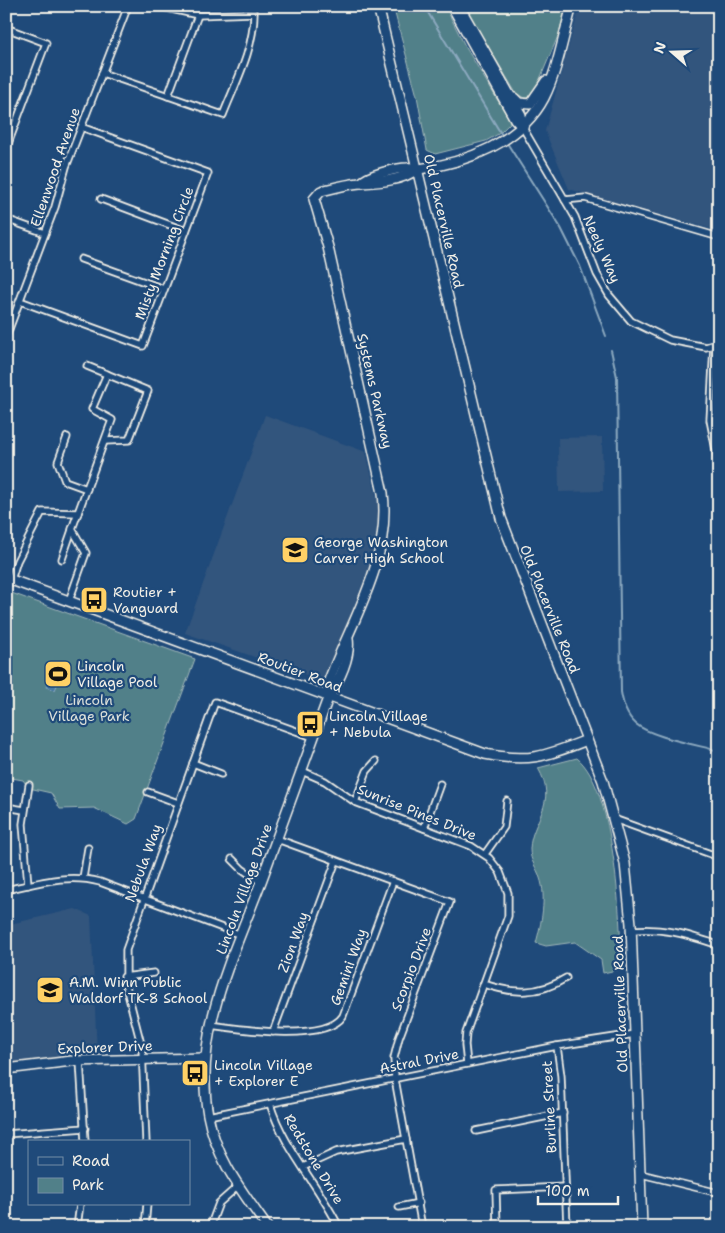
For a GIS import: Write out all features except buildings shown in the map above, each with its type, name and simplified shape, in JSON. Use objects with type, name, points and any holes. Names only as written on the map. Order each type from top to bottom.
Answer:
[{"type":"street","name":"Ellenwood Avenue","points":[[6,337],[128,6]]},
{"type":"street","points":[[102,73],[223,115],[249,50],[254,31],[254,13],[198,15],[158,6]]},
{"type":"street","name":"Old Placerville Road","points":[[378,6],[501,518],[587,740],[614,819],[625,863],[632,930],[642,1227]]},
{"type":"street","points":[[452,6],[516,119],[523,128]]},
{"type":"street","points":[[459,6],[521,115],[523,128]]},
{"type":"street","points":[[523,128],[546,94],[572,6]]},
{"type":"street","points":[[168,96],[198,15]]},
{"type":"street","points":[[6,28],[46,43],[6,149]]},
{"type":"street","points":[[498,75],[516,100],[524,105],[530,104],[544,86],[558,54]]},
{"type":"street","name":"Misty Morning Circle","points":[[20,301],[143,346],[208,173],[82,127]]},
{"type":"street","name":"Systems Parkway","points":[[328,698],[328,683],[342,646],[348,639],[381,552],[385,514],[383,493],[349,338],[314,199],[320,191],[361,183],[368,184],[411,174],[417,169],[467,157],[523,128]]},
{"type":"street","name":"Neely Way","points":[[523,128],[565,200],[587,244],[597,274],[609,295],[630,321],[670,340],[706,347],[716,344]]},
{"type":"street","points":[[565,200],[585,198],[719,236]]},
{"type":"street","points":[[101,200],[186,230]]},
{"type":"street","points":[[6,219],[45,233]]},
{"type":"street","points":[[81,259],[164,289]]},
{"type":"street","points":[[716,344],[710,420],[719,465]]},
{"type":"street","points":[[87,366],[148,391],[129,440],[105,441]]},
{"type":"street","points":[[62,559],[112,420],[92,409],[107,374]]},
{"type":"street","points":[[67,437],[58,462],[65,482],[87,489]]},
{"type":"street","points":[[9,579],[42,512],[78,513]]},
{"type":"street","points":[[69,601],[86,553],[72,530]]},
{"type":"street","name":"Routier Road","points":[[9,579],[469,749],[500,757],[540,758],[587,740]]},
{"type":"street","name":"Lincoln Village Drive","points":[[267,1227],[237,1187],[220,1156],[208,1116],[204,1083],[205,1058],[210,1025],[328,698]]},
{"type":"street","name":"Nebula Way","points":[[146,1140],[143,1060],[139,1031],[124,977],[127,943],[215,702],[314,738]]},
{"type":"street","points":[[355,802],[367,771],[376,761]]},
{"type":"street","points":[[193,763],[221,774]]},
{"type":"street","name":"Sunrise Pines Drive","points":[[302,772],[326,781],[355,802],[471,846],[485,854],[502,877],[509,905],[505,927],[466,1032],[467,1064]]},
{"type":"street","points":[[424,828],[440,784]]},
{"type":"street","points":[[28,885],[24,851],[24,810],[29,785]]},
{"type":"street","points":[[148,792],[178,803]]},
{"type":"street","points":[[485,854],[504,827],[507,801]]},
{"type":"street","points":[[6,807],[24,810]]},
{"type":"street","points":[[614,819],[719,856]]},
{"type":"street","name":"Scorpio Drive","points":[[277,839],[450,902],[399,1038],[394,1058],[395,1079],[422,1227]]},
{"type":"street","points":[[83,878],[88,848]]},
{"type":"street","points":[[232,859],[261,882]]},
{"type":"street","name":"Zion Way","points":[[273,1032],[336,860]]},
{"type":"street","points":[[6,890],[65,878],[83,878],[143,898],[241,935]]},
{"type":"street","name":"Gemini Way","points":[[210,1025],[273,1032],[312,1030],[330,1026],[340,1020],[393,881]]},
{"type":"street","points":[[632,930],[655,928],[670,930],[719,945]]},
{"type":"street","points":[[124,977],[154,973]]},
{"type":"street","points":[[484,984],[503,991],[520,992],[548,987],[566,978]]},
{"type":"street","name":"Astral Drive","points":[[208,1116],[556,1046],[635,1034]]},
{"type":"street","name":"Burline Street","points":[[556,1046],[561,1070],[567,1227]]},
{"type":"street","name":"Explorer Drive","points":[[6,1070],[80,1061],[205,1058]]},
{"type":"street","points":[[80,1061],[85,1140]]},
{"type":"street","name":"Redstone Drive","points":[[270,1104],[283,1136],[326,1202],[339,1227]]},
{"type":"street","points":[[476,1131],[563,1113]]},
{"type":"street","points":[[6,1134],[85,1128]]},
{"type":"street","points":[[303,1167],[336,1152],[406,1139]]},
{"type":"street","points":[[641,1174],[719,1194]]},
{"type":"street","points":[[210,1227],[219,1203],[237,1187]]},
{"type":"street","points":[[497,1227],[496,1190],[565,1187]]},
{"type":"street","points":[[399,1207],[419,1203]]},
{"type":"street","points":[[77,1227],[80,1206]]},
{"type":"street","points":[[145,1227],[147,1206]]},
{"type":"shaded area","points":[[580,6],[719,6],[719,231],[569,189],[545,131]]},
{"type":"shaded area","name":"George Washington Carver High School","points":[[265,415],[366,452],[379,508],[378,533],[374,555],[327,674],[321,680],[185,633]]},
{"type":"shaded area","points":[[602,437],[603,491],[559,492],[558,438]]},
{"type":"shaded area","points":[[63,668],[68,674],[67,681],[60,678],[55,690],[46,687],[52,670],[60,673],[59,669]]},
{"type":"shaded area","name":"A.M. Winn Public Waldorf TK-8 School","points":[[75,909],[91,916],[97,1056],[67,1056],[6,1065],[6,925]]},
{"type":"green space","points":[[393,6],[445,6],[465,46],[509,119],[510,123],[500,133],[486,141],[435,154],[427,150],[417,96]]},
{"type":"green space","points":[[464,6],[567,6],[558,36],[532,98],[524,98],[516,93]]},
{"type":"green space","name":"Lincoln Village Park","points":[[6,591],[195,659],[136,819],[128,824],[94,808],[60,809],[51,793],[29,788],[23,780],[6,777]]},
{"type":"green space","points":[[577,758],[590,774],[600,797],[608,825],[617,889],[621,969],[603,973],[601,960],[575,942],[546,946],[536,943],[541,920],[543,894],[540,878],[531,857],[530,849],[531,839],[545,802],[546,792],[544,781],[538,768]]},
{"type":"waterway","points":[[424,6],[503,137]]},
{"type":"waterway","points":[[507,143],[561,228],[580,266],[606,336]]},
{"type":"waterway","points":[[611,350],[617,377],[621,692],[623,701],[630,717],[643,729],[663,737],[719,751]]},
{"type":"place","name":"George Washington Carver High School","points":[[295,550]]},
{"type":"place","name":"Routier + Vanguard","points":[[94,600]]},
{"type":"place","name":"Lincoln Village Pool","points":[[58,674]]},
{"type":"place","name":"Lincoln Village + Nebula","points":[[310,724]]},
{"type":"place","name":"A.M. Winn Public Waldorf TK-8 School","points":[[50,990]]},
{"type":"place","name":"Lincoln Village + Explorer E","points":[[195,1073]]}]
